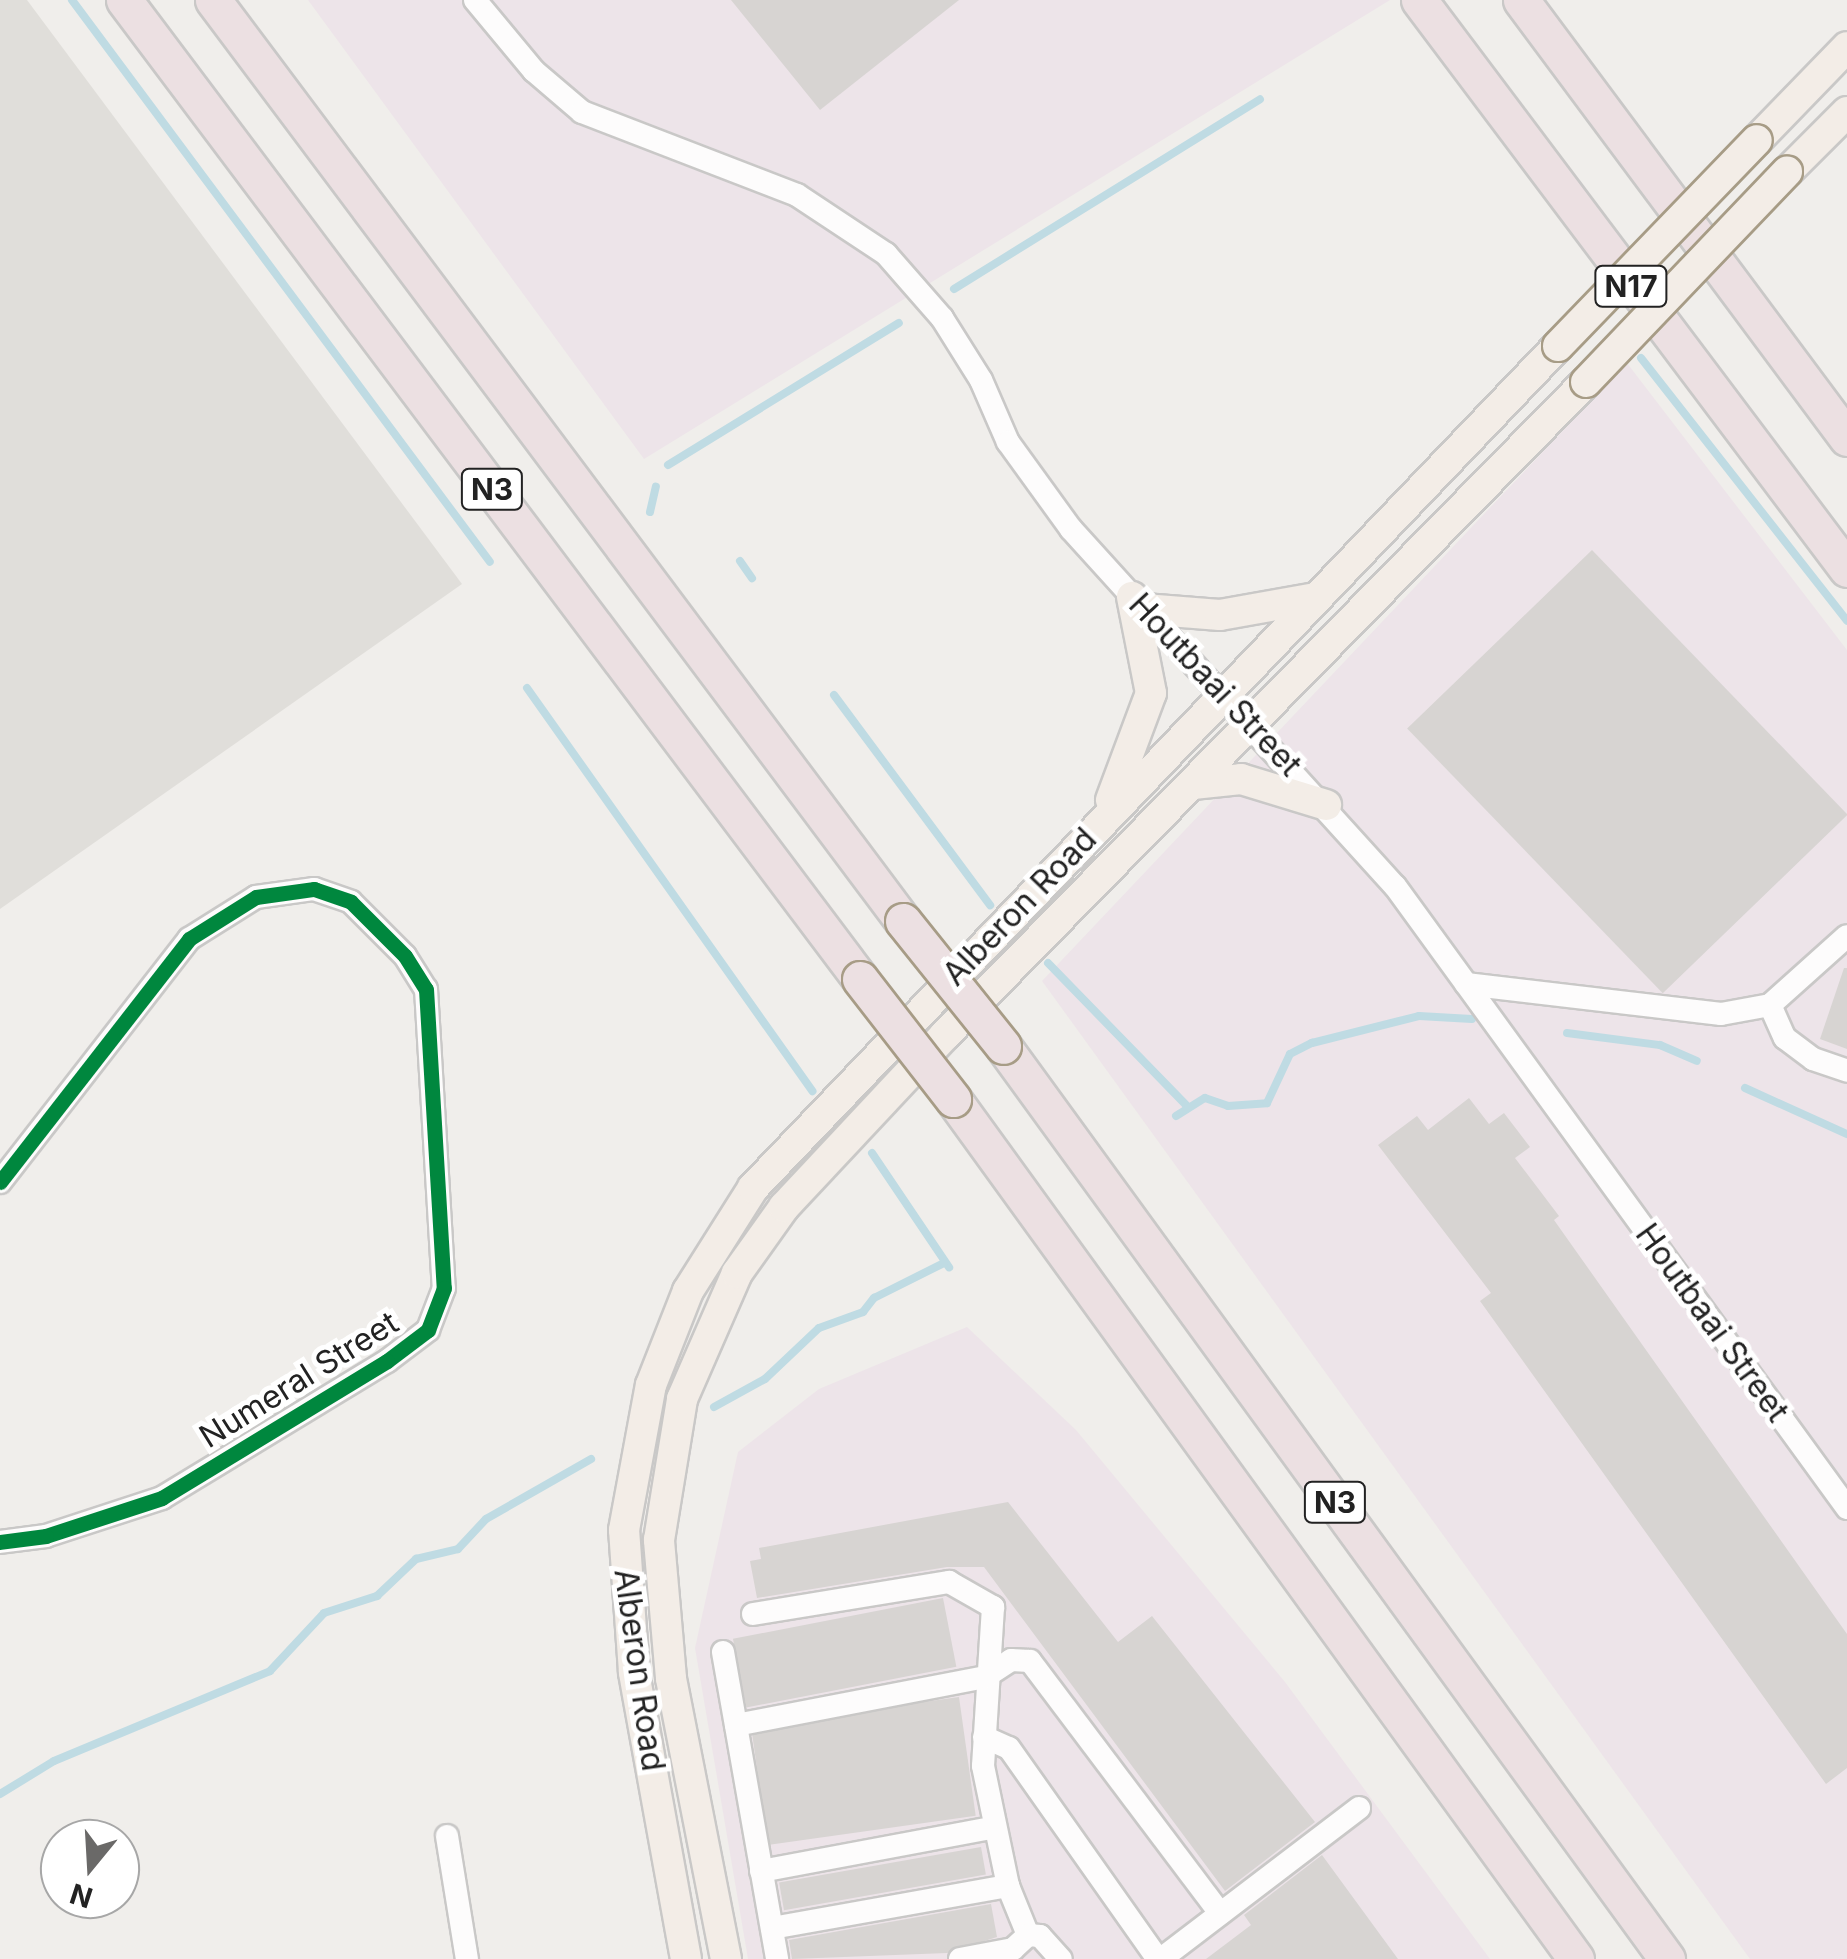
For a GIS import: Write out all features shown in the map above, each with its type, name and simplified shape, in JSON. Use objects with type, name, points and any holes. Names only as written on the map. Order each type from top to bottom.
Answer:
[{"type":"highway","name":"N3","points":[[124,0],[953,1099],[1576,1959]]},
{"type":"highway","name":"N3","points":[[213,0],[903,921],[1003,1046],[1667,1959]]},
{"type":"highway","name":"N17","points":[[1419,0],[1847,569]]},
{"type":"highway","name":"N17","points":[[1521,0],[1847,438]]},
{"type":"main road","name":"Alberon Road","points":[[686,1959],[624,1592],[632,1460],[668,1338],[712,1249],[752,1188],[1221,693],[1847,47]]},
{"type":"main road","name":"Alberon Road","points":[[726,1959],[671,1678],[659,1580],[662,1489],[694,1364],[737,1273],[784,1207],[1847,112]]},
{"type":"main road","points":[[1102,821],[1151,693],[1138,603],[1220,615],[1316,597]]},
{"type":"main road","points":[[1193,784],[1241,779],[1326,805]]},
{"type":"street","name":"Houtbaai Street","points":[[475,0],[534,71],[582,112],[797,194],[886,254],[942,318],[981,380],[1008,442],[1071,529],[1326,805],[1466,984],[1847,1508]]},
{"type":"street","name":"Numeral Street","points":[[0,1182],[189,939],[236,906],[296,888],[351,902],[419,976],[430,1008],[440,1168],[444,1288],[436,1316],[418,1339],[162,1498],[46,1536],[0,1542]]},
{"type":"street","points":[[1466,984],[1720,1014],[1770,1004],[1847,936]]},
{"type":"street","points":[[1770,1004],[1785,1038],[1812,1059],[1847,1070]]},
{"type":"street","points":[[753,1614],[949,1582],[993,1607],[984,1677],[984,1738],[995,1828],[1008,1886],[1028,1935]]},
{"type":"street","points":[[724,1652],[777,1959]]},
{"type":"street","points":[[736,1725],[984,1677],[1012,1660],[1030,1661],[1220,1914]]},
{"type":"street","points":[[984,1738],[1008,1748],[1159,1959],[1359,1808]]},
{"type":"street","points":[[762,1871],[995,1828]]},
{"type":"street","points":[[447,1836],[467,1959]]},
{"type":"street","points":[[772,1928],[1008,1886]]},
{"type":"street","points":[[960,1959],[1013,1948],[1028,1935],[1040,1936],[1062,1959]]},
{"type":"shaded area","points":[[0,0],[27,0],[462,584],[0,909]]},
{"type":"shaded area","points":[[308,0],[1390,0],[644,459]]},
{"type":"shaded area","points":[[1627,363],[1847,650],[1847,1959],[1750,1959],[1042,981]]},
{"type":"shaded area","points":[[967,1327],[1076,1430],[1285,1682],[1490,1959],[748,1959],[695,1648],[738,1452],[819,1389]]},
{"type":"building","points":[[731,0],[959,0],[820,110]]},
{"type":"building","points":[[1592,550],[1847,814],[1663,993],[1407,729]]},
{"type":"building","points":[[1847,968],[1847,1049],[1820,1039]]},
{"type":"building","points":[[1469,1098],[1489,1124],[1504,1113],[1530,1147],[1515,1158],[1559,1216],[1554,1220],[1847,1634],[1847,1768],[1826,1784],[1480,1301],[1491,1293],[1378,1145],[1417,1116],[1428,1130]]},
{"type":"building","points":[[1008,1502],[1118,1642],[1152,1616],[1315,1822],[1225,1891],[984,1567],[947,1567],[757,1598],[750,1561],[761,1559],[759,1548]]},
{"type":"building","points":[[943,1598],[956,1667],[746,1708],[733,1639]]},
{"type":"building","points":[[959,1697],[976,1816],[768,1845],[751,1726]]},
{"type":"building","points":[[981,1847],[986,1875],[784,1910],[779,1883]]},
{"type":"building","points":[[1322,1855],[1398,1959],[1206,1959],[1251,1925],[1244,1915]]},
{"type":"building","points":[[991,1904],[997,1937],[947,1953],[792,1959],[789,1940]]},
{"type":"waterway","points":[[72,0],[490,562]]},
{"type":"waterway","points":[[954,289],[1260,99]]},
{"type":"waterway","points":[[668,465],[899,323]]},
{"type":"waterway","points":[[1641,358],[1847,621]]},
{"type":"waterway","points":[[650,512],[656,487]]},
{"type":"waterway","points":[[740,561],[752,578]]},
{"type":"waterway","points":[[527,688],[812,1091]]},
{"type":"waterway","points":[[834,695],[990,905]]},
{"type":"waterway","points":[[1048,963],[1188,1107]]},
{"type":"waterway","points":[[1176,1116],[1205,1098],[1228,1106],[1267,1103],[1290,1054],[1312,1043],[1419,1016],[1472,1019]]},
{"type":"waterway","points":[[1567,1033],[1660,1045],[1697,1061]]},
{"type":"waterway","points":[[1745,1088],[1847,1134]]},
{"type":"waterway","points":[[872,1153],[949,1267]]},
{"type":"waterway","points":[[714,1407],[765,1379],[819,1328],[863,1312],[874,1298],[944,1263]]},
{"type":"waterway","points":[[0,1794],[54,1761],[270,1671],[324,1613],[377,1596],[416,1559],[458,1549],[486,1519],[591,1459]]},
{"type":"cycle path","points":[[0,1182],[189,939],[256,897],[314,889],[351,902],[405,956],[426,989],[444,1288],[428,1330],[387,1361],[162,1498],[46,1536],[0,1542]]}]
